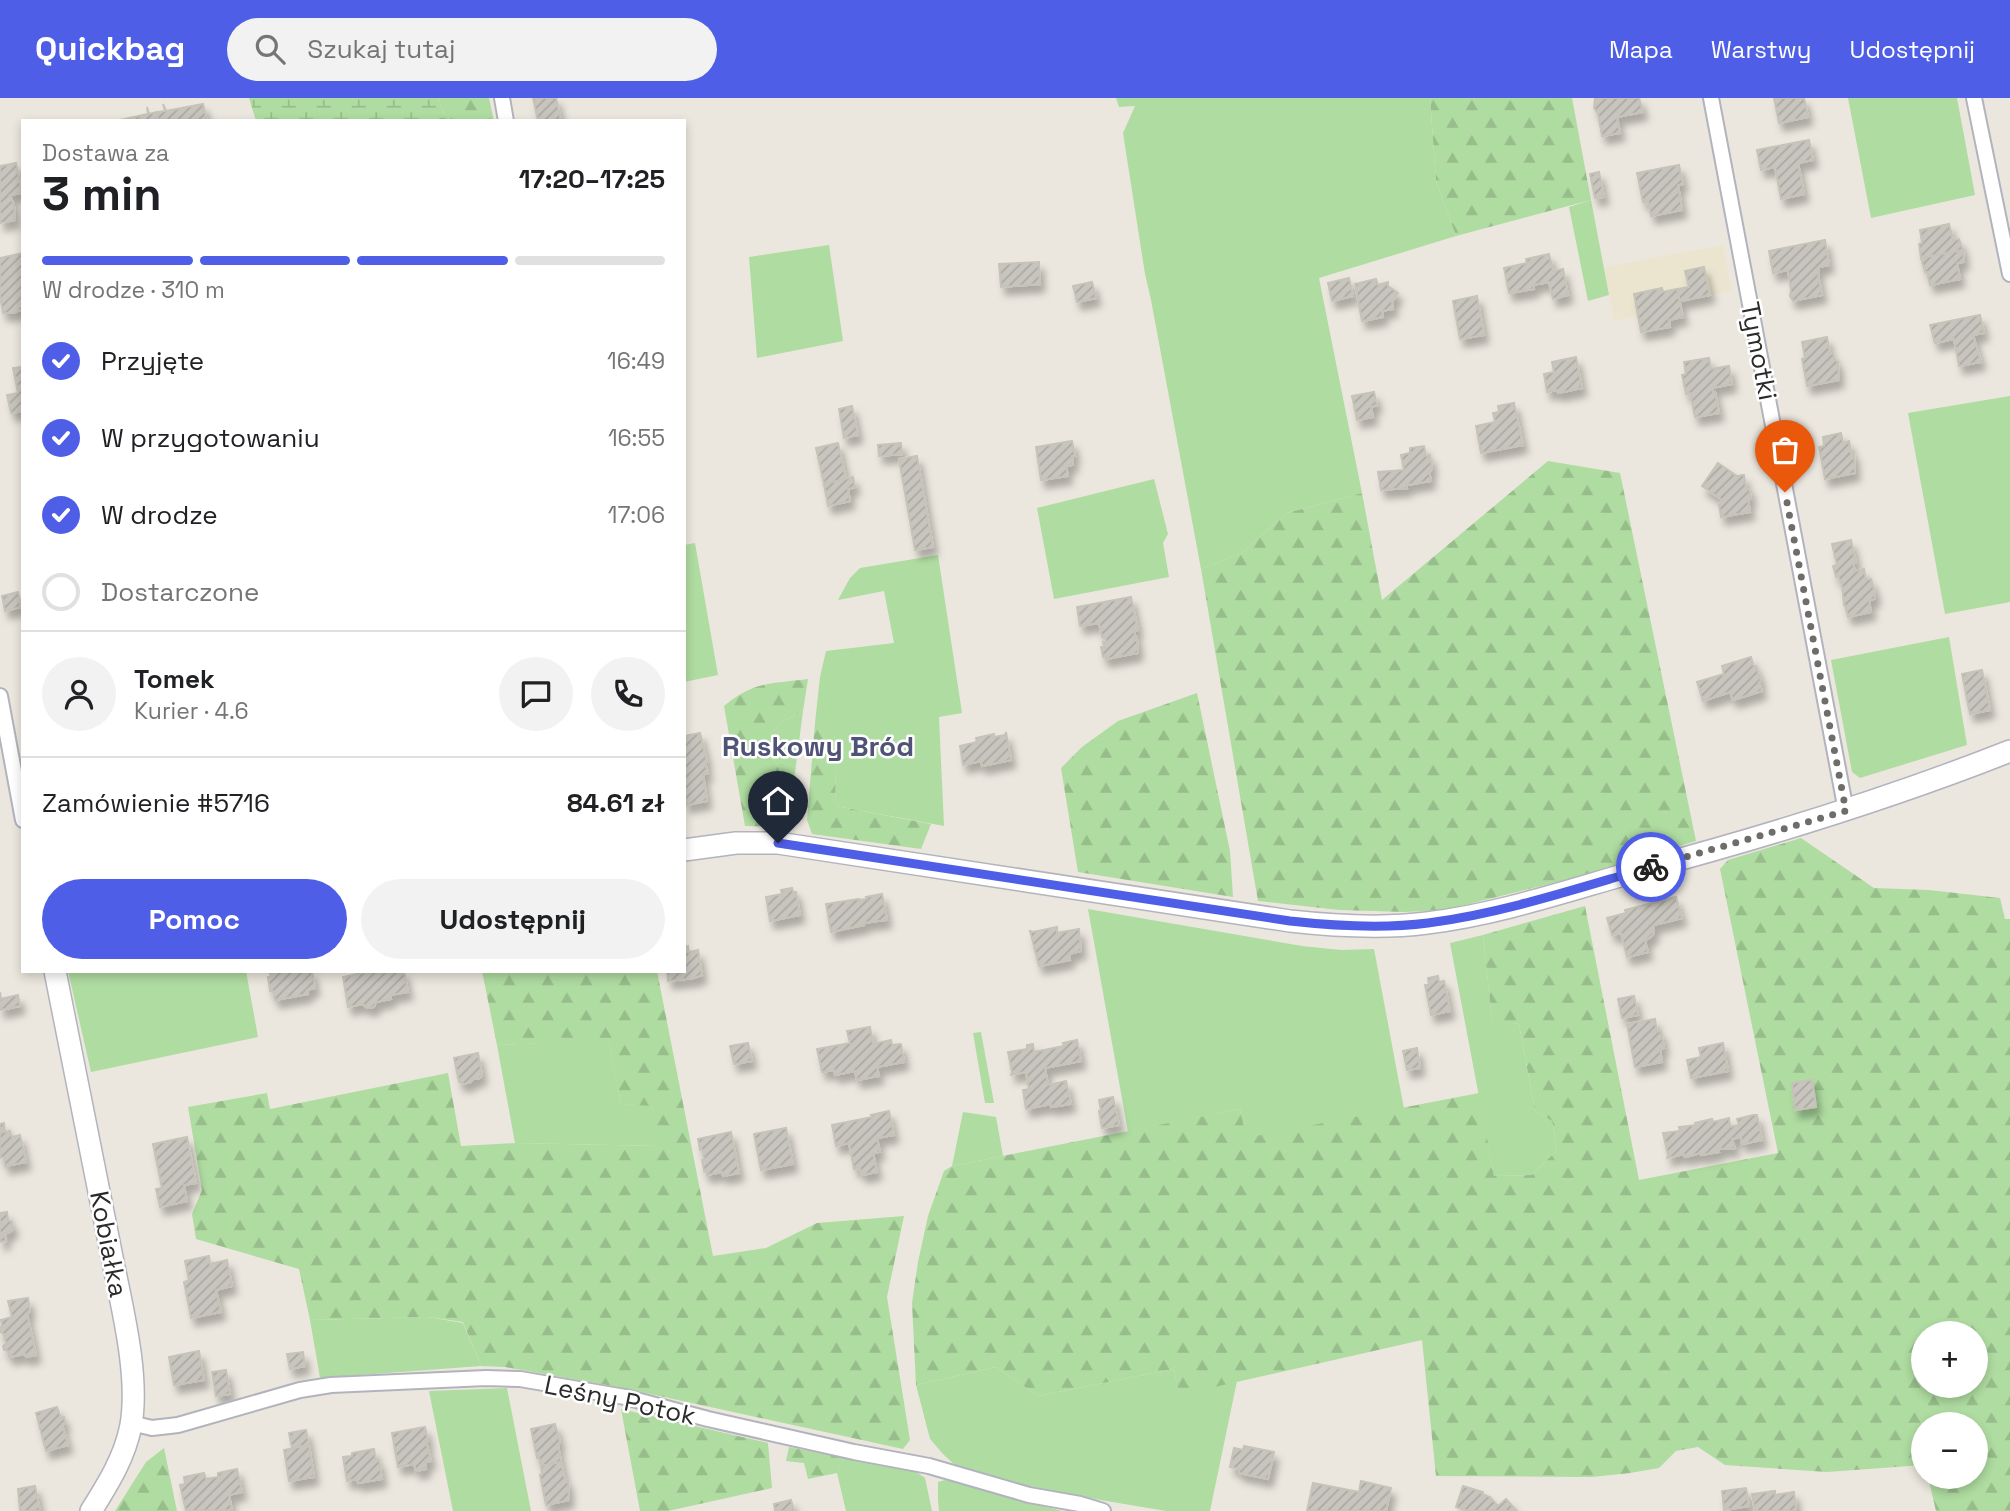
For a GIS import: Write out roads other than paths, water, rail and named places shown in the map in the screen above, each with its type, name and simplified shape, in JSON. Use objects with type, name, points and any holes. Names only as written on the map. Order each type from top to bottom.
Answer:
[{"type":"street","points":[[502,98],[506,119]]},
{"type":"street","name":"Tymotki","points":[[1711,98],[1846,811]]},
{"type":"street","points":[[1974,98],[2010,274]]},
{"type":"street","points":[[0,696],[21,809]]},
{"type":"street","points":[[686,850],[736,843],[778,843],[1290,921],[1335,926],[1405,925],[1504,908],[1706,852],[1846,811],[2010,751]]},
{"type":"street","name":"Kobiałka","points":[[55,973],[123,1314],[132,1373],[131,1423],[122,1457],[91,1511]]},
{"type":"street","name":"Leśny Potok","points":[[131,1423],[152,1427],[178,1425],[300,1390],[331,1385],[520,1379],[625,1397],[733,1425],[929,1466],[1029,1495],[1103,1511]]},
{"type":"district","name":"Ruskowy Bród","points":[[818,746]]}]
